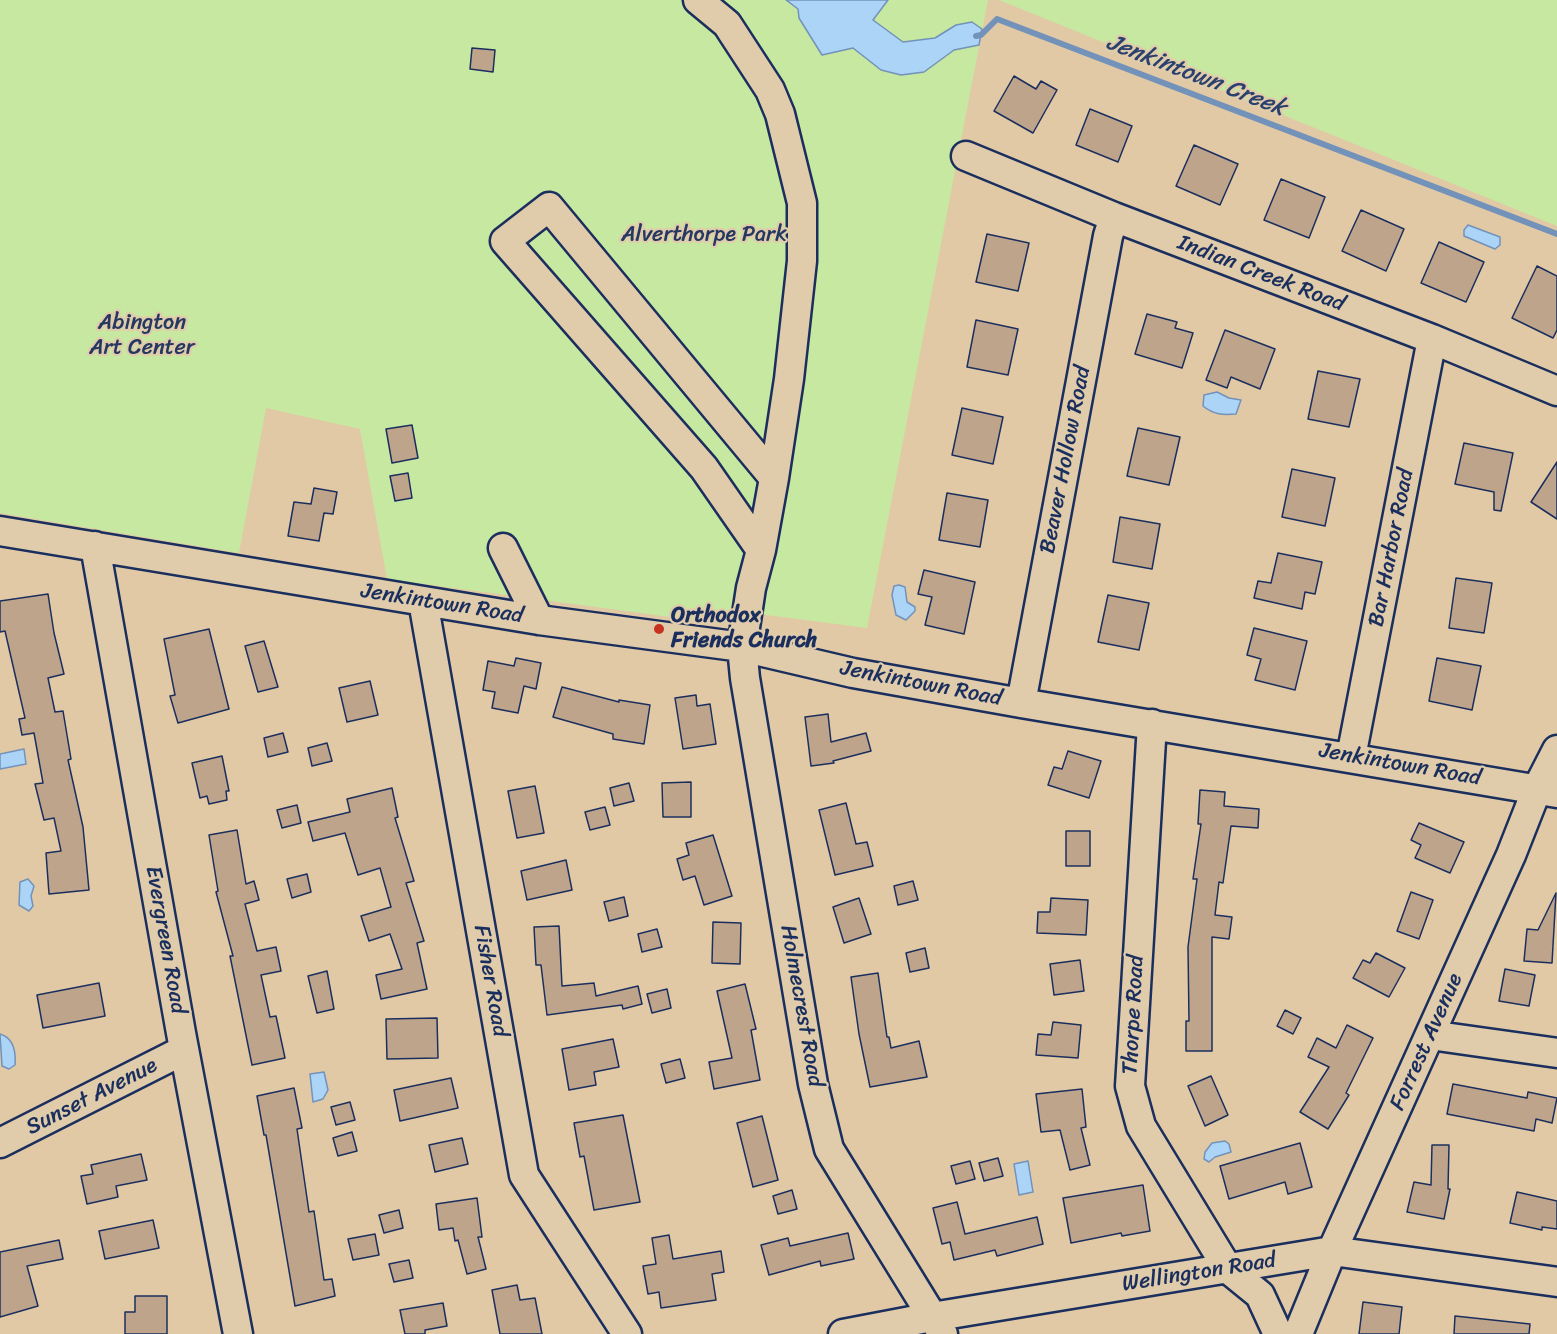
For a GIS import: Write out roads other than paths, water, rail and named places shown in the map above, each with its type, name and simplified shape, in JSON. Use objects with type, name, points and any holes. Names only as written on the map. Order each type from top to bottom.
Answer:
[{"type":"street","name":"Holmecrest Road","points":[[698,0],[727,24],[770,90],[780,114],[802,203],[802,261],[789,379],[774,478],[761,550],[751,588],[742,647],[745,678],[813,1084],[829,1149],[938,1325]]},
{"type":"street","name":"Indian Creek Road","points":[[966,156],[1114,217],[1432,339],[1557,391]]},
{"type":"street","points":[[761,550],[704,468],[505,241],[549,207],[774,478]]},
{"type":"street","name":"Beaver Hollow Road","points":[[1021,703],[1106,248],[1114,217]]},
{"type":"street","name":"Bar Harbor Road","points":[[1351,757],[1432,339]]},
{"type":"street","name":"Jenkintown Road","points":[[0,531],[539,620],[742,647],[853,673],[1547,791]]},
{"type":"street","name":"Evergreen Road","points":[[95,546],[184,1050],[238,1334]]},
{"type":"street","points":[[503,548],[539,620]]},
{"type":"street","name":"Fisher Road","points":[[423,601],[524,1175],[627,1334]]},
{"type":"street","name":"Thorpe Road","points":[[1152,724],[1130,1086],[1141,1126],[1228,1269],[1260,1295],[1278,1334]]},
{"type":"street","name":"Forrest Avenue","points":[[1298,1334],[1332,1251],[1511,855],[1547,791],[1557,750]]},
{"type":"street","points":[[1430,1035],[1557,1053]]},
{"type":"street","name":"Sunset Avenue","points":[[0,1143],[184,1050]]},
{"type":"street","name":"Wellington Road","points":[[843,1334],[938,1325],[1332,1251],[1557,1282]]},
{"type":"water","points":[[786,0],[888,0],[873,20],[903,42],[935,38],[956,25],[972,22],[982,29],[979,45],[954,50],[924,72],[901,75],[881,70],[853,48],[822,55],[799,18],[798,9]]},
{"type":"water","points":[[1468,225],[1500,237],[1500,245],[1495,249],[1464,236],[1464,230]]},
{"type":"water","points":[[1217,392],[1229,398],[1241,400],[1236,414],[1219,414],[1203,406],[1204,395]]},
{"type":"water","points":[[894,586],[905,587],[907,602],[915,607],[915,611],[906,620],[896,615],[892,595]]},
{"type":"water","points":[[24,749],[26,764],[0,769],[0,754]]},
{"type":"water","points":[[28,879],[34,886],[31,896],[33,906],[29,911],[19,905],[20,882]]},
{"type":"water","points":[[0,1034],[11,1042],[14,1051],[15,1065],[9,1069],[2,1066]]},
{"type":"water","points":[[324,1072],[328,1090],[323,1099],[313,1102],[310,1074]]},
{"type":"water","points":[[1225,1141],[1229,1144],[1231,1152],[1215,1157],[1209,1162],[1204,1159],[1205,1152],[1212,1143]]},
{"type":"water","points":[[1028,1161],[1033,1192],[1019,1195],[1014,1164]]},
{"type":"waterway","name":"Jenkintown Creek","points":[[976,36],[981,35],[997,19],[1557,234]]},
{"type":"place","name":"Orthodox Friends Church","points":[[659,629]]},
{"type":"park label","name":"Alverthorpe Park","points":[[704,235]]},
{"type":"park label","name":"Abington Art Center","points":[[142,336]]}]
